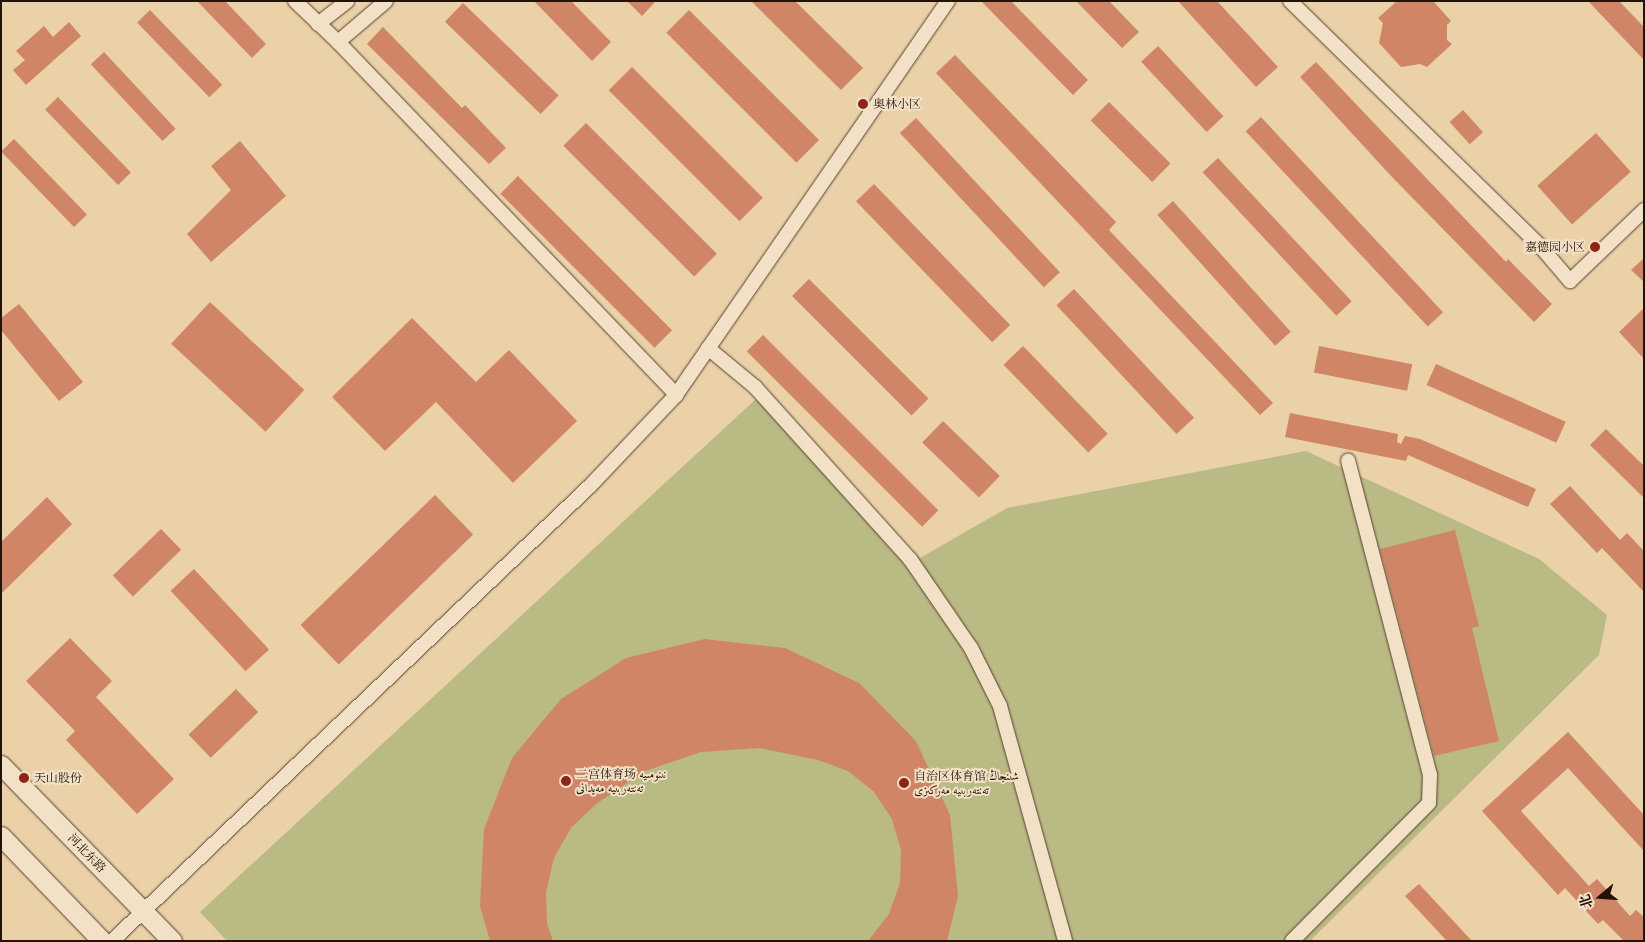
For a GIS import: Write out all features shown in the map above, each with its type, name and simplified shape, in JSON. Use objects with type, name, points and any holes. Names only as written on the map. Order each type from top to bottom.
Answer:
[{"type":"main road","name":"河北东路","points":[[1,764],[172,941]]},
{"type":"main road","points":[[1,836],[102,941]]},
{"type":"street","points":[[295,1],[338,42],[676,395]]},
{"type":"street","points":[[318,24],[347,1]]},
{"type":"street","points":[[338,42],[386,1]]},
{"type":"street","points":[[112,941],[590,486],[676,395],[948,1]]},
{"type":"street","points":[[1290,1],[1541,247],[1570,281],[1644,210]]},
{"type":"street","points":[[708,348],[755,387],[910,560],[971,648],[1000,706],[1065,941]]},
{"type":"street","points":[[1292,941],[1429,803],[1430,775],[1348,461]]},
{"type":"green space","name":"自治区体育馆 شىنجاڭ تەنتەربىيە مەركىزى","points":[[756,399],[920,558],[1007,508],[1306,451],[1539,559],[1607,615],[1599,655],[1310,941],[227,941],[200,912]]},
{"type":"building","points":[[197,1],[225,1],[266,44],[252,58]]},
{"type":"building","points":[[534,1],[571,1],[611,42],[592,61]]},
{"type":"building","points":[[627,1],[656,1],[642,16]]},
{"type":"building","points":[[751,1],[795,1],[863,68],[841,90]]},
{"type":"building","points":[[981,1],[1011,1],[1088,80],[1073,95]]},
{"type":"building","points":[[1076,1],[1109,1],[1139,32],[1122,48]]},
{"type":"building","points":[[1178,1],[1217,1],[1278,67],[1256,87]]},
{"type":"building","points":[[1397,1],[1433,1],[1451,21],[1447,25],[1447,40],[1452,44],[1427,67],[1420,64],[1401,67],[1379,43],[1383,23],[1378,18]]},
{"type":"building","points":[[1588,1],[1619,1],[1644,27],[1644,60]]},
{"type":"building","points":[[463,3],[559,95],[541,114],[445,22]]},
{"type":"building","points":[[150,10],[222,85],[209,97],[137,23]]},
{"type":"building","points":[[689,10],[819,140],[796,163],[666,33]]},
{"type":"building","points":[[69,22],[81,36],[26,85],[13,70],[25,60],[16,51],[44,26],[53,37]]},
{"type":"building","points":[[383,27],[462,108],[465,105],[506,148],[489,164],[367,44]]},
{"type":"building","points":[[1158,46],[1223,116],[1207,132],[1141,62]]},
{"type":"building","points":[[104,52],[176,129],[162,141],[91,64]]},
{"type":"building","points":[[955,55],[1116,222],[1109,230],[1273,403],[1260,415],[936,73]]},
{"type":"building","points":[[1316,62],[1506,262],[1508,259],[1552,304],[1534,322],[1392,177],[1300,77]]},
{"type":"building","points":[[632,67],[763,198],[739,221],[609,90]]},
{"type":"building","points":[[58,97],[131,173],[118,185],[45,110]]},
{"type":"building","points":[[1109,102],[1171,164],[1152,182],[1091,120]]},
{"type":"building","points":[[1463,110],[1483,132],[1470,144],[1450,122]]},
{"type":"building","points":[[1261,117],[1443,312],[1428,327],[1246,131]]},
{"type":"building","points":[[916,118],[1060,272],[1044,287],[900,133]]},
{"type":"building","points":[[586,123],[717,254],[694,276],[563,146]]},
{"type":"building","points":[[1596,133],[1631,172],[1572,225],[1537,186]]},
{"type":"building","points":[[14,139],[87,215],[74,227],[1,152]]},
{"type":"building","points":[[240,141],[286,196],[211,262],[187,234],[231,190],[211,166]]},
{"type":"building","points":[[1218,158],[1352,301],[1336,316],[1203,172]]},
{"type":"building","points":[[518,176],[672,330],[654,348],[500,194]]},
{"type":"building","points":[[874,184],[1010,325],[992,342],[856,201]]},
{"type":"building","points":[[1173,201],[1291,332],[1275,346],[1157,215]]},
{"type":"building","points":[[1644,258],[1644,282],[1631,270]]},
{"type":"building","points":[[809,279],[929,399],[912,415],[792,296]]},
{"type":"building","points":[[1074,289],[1194,418],[1176,434],[1056,305]]},
{"type":"building","points":[[210,302],[304,390],[265,432],[171,344]]},
{"type":"building","points":[[19,304],[83,382],[59,401],[1,330],[1,318]]},
{"type":"building","points":[[1644,308],[1644,359],[1619,332]]},
{"type":"building","points":[[412,318],[476,382],[509,350],[577,421],[513,483],[436,402],[385,451],[332,397]]},
{"type":"building","points":[[763,335],[938,510],[922,527],[747,351]]},
{"type":"building","points":[[1023,346],[1108,434],[1088,453],[1004,365]]},
{"type":"building","points":[[1319,346],[1412,364],[1407,391],[1314,373]]},
{"type":"building","points":[[1436,364],[1566,422],[1556,443],[1427,385]]},
{"type":"building","points":[[1290,413],[1398,434],[1397,442],[1401,444],[1405,436],[1420,439],[1536,489],[1528,507],[1408,455],[1406,461],[1285,437]]},
{"type":"building","points":[[943,421],[1000,476],[979,497],[922,443]]},
{"type":"building","points":[[1606,429],[1644,466],[1644,498],[1590,445]]},
{"type":"building","points":[[1570,486],[1620,540],[1627,533],[1644,551],[1644,592],[1602,548],[1597,553],[1550,504]]},
{"type":"building","points":[[435,495],[473,535],[339,664],[300,625]]},
{"type":"building","points":[[47,497],[72,524],[1,594],[1,542]]},
{"type":"building","points":[[161,529],[181,550],[133,596],[113,576]]},
{"type":"building","points":[[1455,530],[1479,626],[1472,628],[1499,741],[1434,756],[1380,549]]},
{"type":"building","points":[[194,569],[269,649],[246,671],[171,591]]},
{"type":"building","points":[[70,638],[112,681],[96,697],[174,779],[137,814],[66,740],[75,731],[26,681]]},
{"type":"building","name":"二宫体育场 نىنومىيە تەنتەربىيە مەيدانى","points":[[705,639],[785,648],[859,683],[916,741],[950,815],[958,896],[947,941],[868,941],[889,914],[900,883],[901,850],[892,819],[874,792],[848,771],[818,760],[760,748],[701,752],[645,771],[596,804],[571,828],[554,858],[546,892],[547,923],[553,941],[490,941],[480,906],[484,829],[512,758],[561,699],[626,658]]},
{"type":"building","points":[[236,689],[258,712],[211,758],[189,735]]},
{"type":"building","points":[[1568,732],[1644,815],[1644,851],[1568,768],[1521,811],[1589,886],[1597,879],[1630,916],[1636,910],[1644,917],[1644,941],[1624,941],[1603,920],[1598,924],[1565,888],[1558,895],[1482,811]]},
{"type":"building","points":[[1419,884],[1472,941],[1447,941],[1405,896]]},
{"type":"place","name":"奥林小区","points":[[863,104]]},
{"type":"place","name":"嘉德园小区","points":[[1595,247]]},
{"type":"place","name":"天山股份","points":[[24,778]]},
{"type":"place","name":"二宫体育场 نىنومىيە تەنتەربىيە مەيدانى","points":[[566,781]]},
{"type":"place","name":"自治区体育馆 شىنجاڭ تەنتەربىيە مەركىزى","points":[[904,783]]}]
